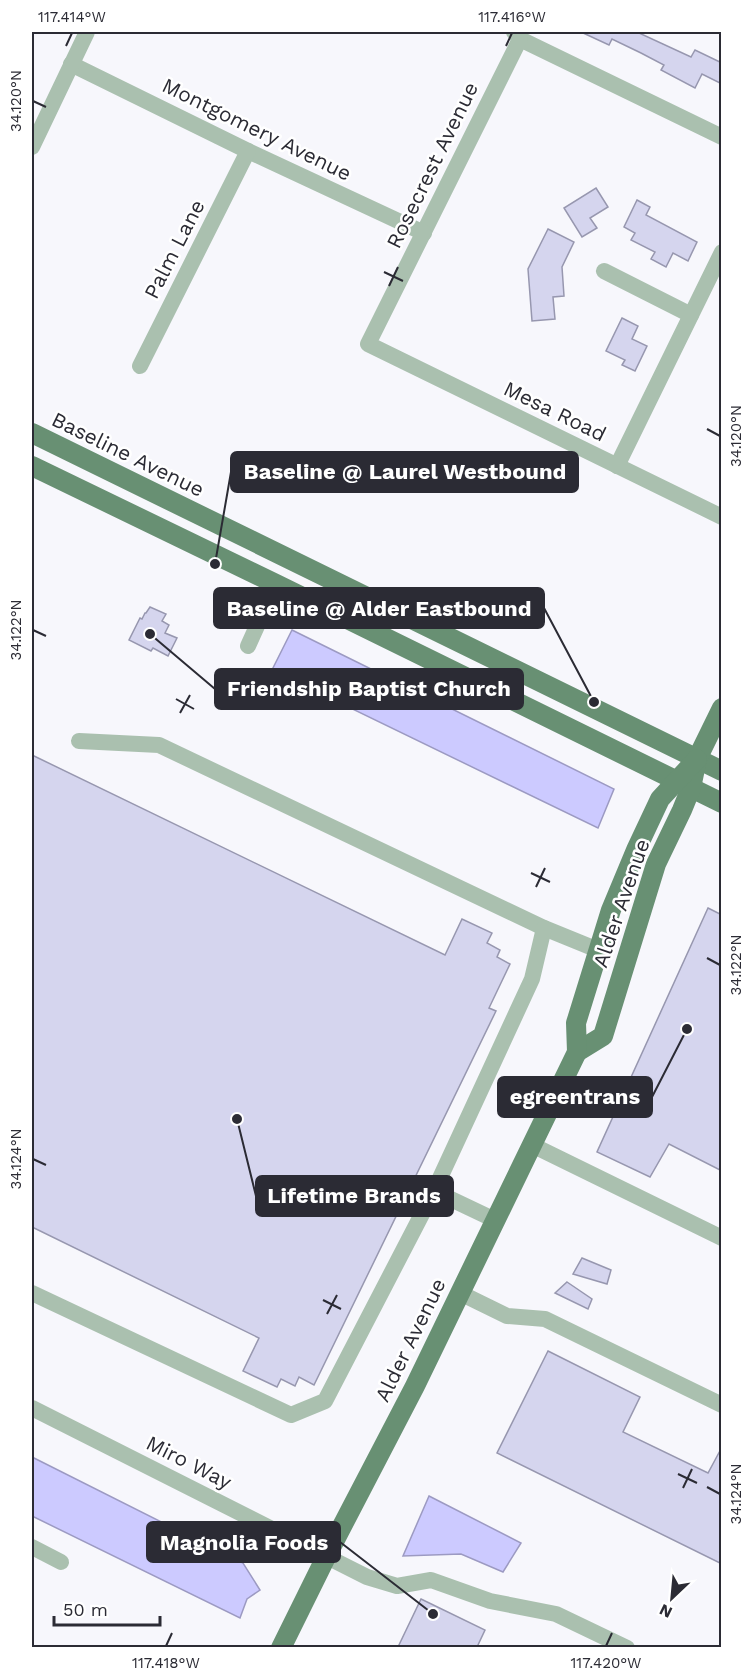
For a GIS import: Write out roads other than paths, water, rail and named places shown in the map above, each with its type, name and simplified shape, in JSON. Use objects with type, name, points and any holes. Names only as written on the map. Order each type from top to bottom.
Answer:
[{"type":"main road","name":"Baseline Avenue","points":[[32,433],[722,771]]},
{"type":"main road","points":[[32,466],[722,803]]},
{"type":"main road","name":"Alder Avenue","points":[[577,1052],[603,1036],[656,864],[684,784],[722,708]]},
{"type":"main road","name":"Alder Avenue","points":[[282,1647],[415,1386],[577,1052],[576,1023],[611,910],[660,799],[684,784]]},
{"type":"street","points":[[32,147],[87,32]]},
{"type":"street","points":[[517,35],[722,137]]},
{"type":"street","name":"Rosecrest Avenue","points":[[368,344],[424,233],[517,35]]},
{"type":"street","name":"Montgomery Avenue","points":[[71,64],[248,151],[424,233]]},
{"type":"street","name":"Palm Lane","points":[[140,366],[248,151]]},
{"type":"street","points":[[617,466],[722,252]]},
{"type":"street","points":[[604,271],[691,315]]},
{"type":"street","name":"Mesa Road","points":[[368,344],[722,517]]},
{"type":"street","points":[[248,646],[276,584]]},
{"type":"street","points":[[79,741],[159,745],[544,928],[598,950]]},
{"type":"street","points":[[32,1293],[291,1415],[325,1401],[434,1191],[532,979],[544,928]]},
{"type":"street","points":[[532,1145],[722,1238]]},
{"type":"street","points":[[434,1191],[495,1220]]},
{"type":"street","points":[[460,1293],[507,1316],[545,1319],[722,1405]]},
{"type":"street","name":"Miro Way","points":[[32,1408],[367,1577],[397,1586],[431,1580],[490,1601],[556,1614],[627,1647]]},
{"type":"street","points":[[32,1547],[61,1562]]},
{"type":"water","points":[[292,630],[614,789],[598,828],[272,670]]},
{"type":"water","points":[[32,1457],[243,1563],[260,1590],[247,1599],[240,1618],[32,1516]]},
{"type":"water","points":[[429,1496],[521,1543],[503,1572],[461,1554],[403,1556]]},
{"type":"place","name":"Baseline @ Laurel Westbound","points":[[215,564]]},
{"type":"place","name":"Friendship Baptist Church","points":[[150,634]]},
{"type":"place","name":"Baseline @ Alder Eastbound","points":[[594,702]]},
{"type":"place","name":"egreentrans","points":[[687,1029]]},
{"type":"place","name":"Lifetime Brands","points":[[237,1119]]},
{"type":"place","name":"Magnolia Foods","points":[[433,1614]]}]
